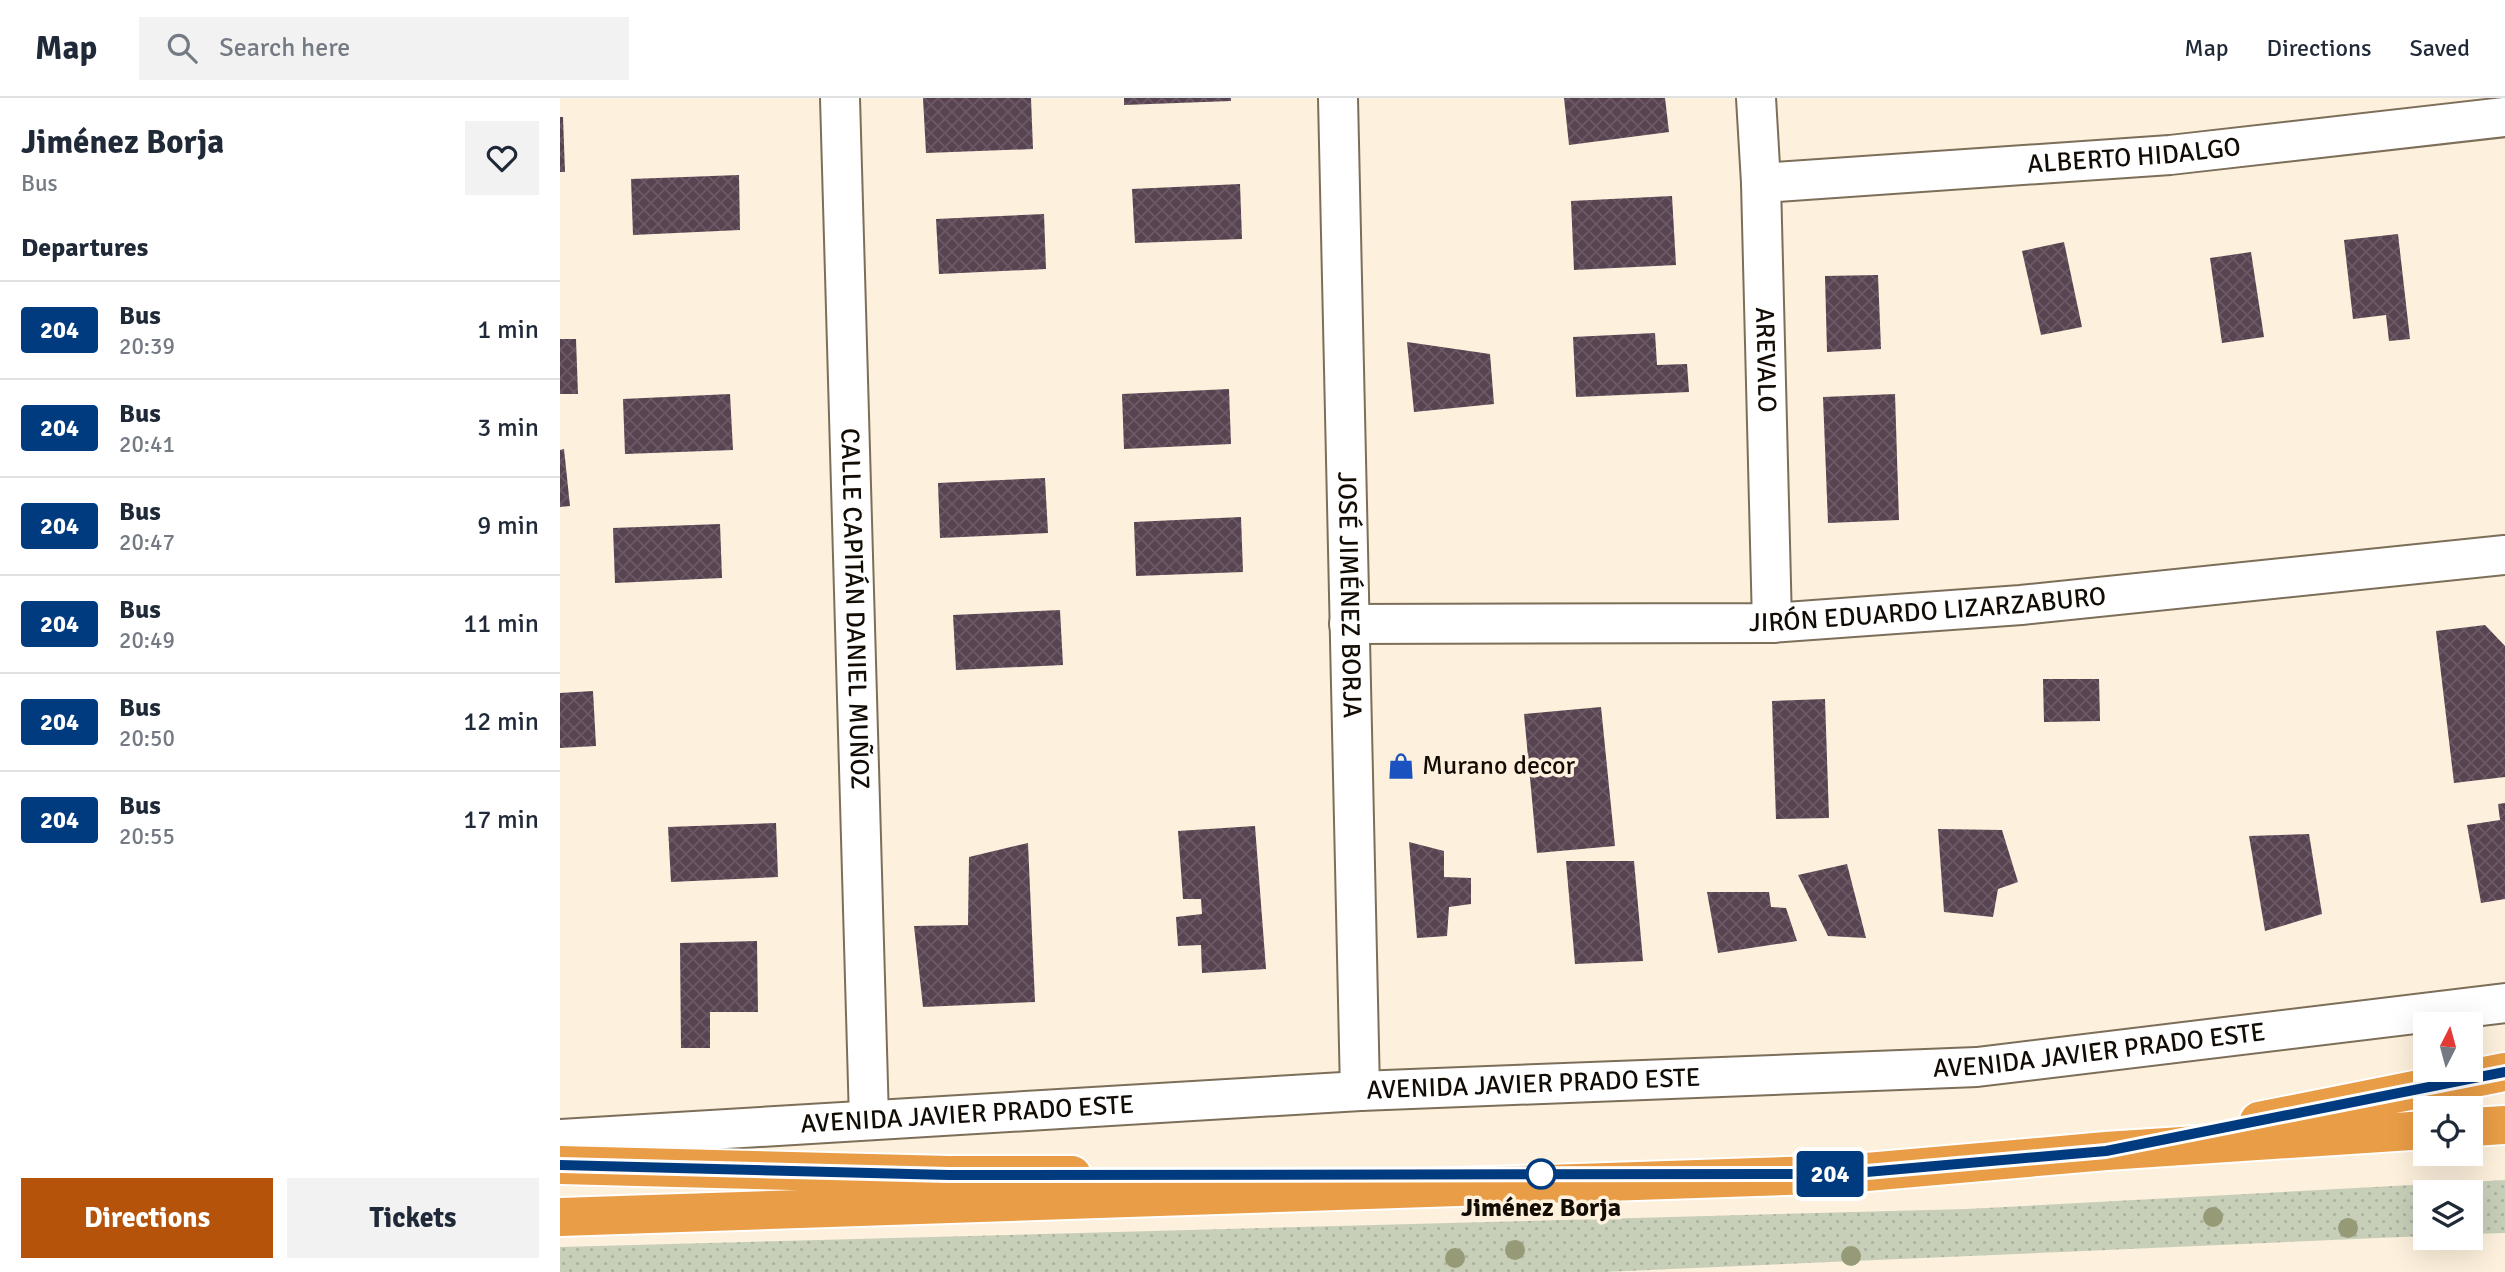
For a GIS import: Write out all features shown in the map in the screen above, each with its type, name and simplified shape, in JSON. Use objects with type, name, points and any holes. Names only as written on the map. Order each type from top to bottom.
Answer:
[{"type":"highway","points":[[2106,1151],[2505,1072]]},
{"type":"highway","points":[[2483,1126],[2505,1125]]},
{"type":"highway","points":[[560,1217],[1844,1174],[2106,1151],[2413,1131]]},
{"type":"highway","points":[[560,1165],[949,1175],[1844,1174]]},
{"type":"street","name":"CALLE CAPITÁN DANIEL MUÑOZ","points":[[840,98],[869,1120]]},
{"type":"street","name":"JOSÉ JIMÉNEZ BORJA","points":[[1338,98],[1360,1091]]},
{"type":"street","name":"AREVALO","points":[[1756,98],[1761,183],[1772,623]]},
{"type":"street","name":"ALBERTO HIDALGO","points":[[1761,183],[2170,155],[2505,117]]},
{"type":"street","name":"JIRÓN EDUARDO LIZARZABURO","points":[[1349,624],[1772,623],[2021,605],[2505,555]]},
{"type":"street","name":"AVENIDA JAVIER PRADO ESTE","points":[[560,1139],[1360,1091],[1977,1067],[2505,1003]]},
{"type":"green space","points":[[2505,1180],[2505,1233],[2483,1234],[2483,1181]]},
{"type":"green space","points":[[2413,1185],[2413,1237],[1604,1272],[560,1272],[560,1247],[1967,1209]]},
{"type":"building","points":[[923,98],[1031,98],[1033,149],[926,153]]},
{"type":"building","points":[[1124,98],[1231,98],[1231,101],[1124,105]]},
{"type":"building","points":[[1564,98],[1665,98],[1669,132],[1569,145]]},
{"type":"building","points":[[560,117],[563,117],[565,172],[560,172]]},
{"type":"building","points":[[739,175],[740,230],[633,235],[631,179]]},
{"type":"building","points":[[1240,184],[1242,239],[1135,243],[1132,189]]},
{"type":"building","points":[[1672,196],[1676,265],[1574,270],[1571,201]]},
{"type":"building","points":[[1044,214],[1046,269],[939,274],[936,219]]},
{"type":"building","points":[[2398,234],[2410,339],[2389,341],[2386,315],[2353,319],[2344,240]]},
{"type":"building","points":[[2064,242],[2082,327],[2041,335],[2022,251]]},
{"type":"building","points":[[2251,252],[2264,337],[2222,343],[2210,258]]},
{"type":"building","points":[[1878,275],[1881,349],[1827,352],[1825,276]]},
{"type":"building","points":[[1655,333],[1657,365],[1687,364],[1689,392],[1576,397],[1573,337]]},
{"type":"building","points":[[560,339],[576,339],[578,394],[560,394]]},
{"type":"building","points":[[1407,342],[1490,354],[1494,404],[1414,412]]},
{"type":"building","points":[[1229,389],[1231,444],[1124,449],[1122,394]]},
{"type":"building","points":[[730,394],[733,450],[625,454],[623,399]]},
{"type":"building","points":[[1895,394],[1899,520],[1828,523],[1823,397]]},
{"type":"building","points":[[564,449],[570,506],[560,507],[560,450]]},
{"type":"building","points":[[1045,478],[1048,533],[940,538],[938,483]]},
{"type":"building","points":[[1241,517],[1243,572],[1136,576],[1134,522]]},
{"type":"building","points":[[720,524],[722,578],[615,583],[613,528]]},
{"type":"building","points":[[1060,610],[1063,665],[956,670],[953,615]]},
{"type":"building","points":[[2485,625],[2505,646],[2505,777],[2454,783],[2436,631]]},
{"type":"building","points":[[2043,679],[2099,679],[2100,721],[2044,722]]},
{"type":"building","points":[[593,691],[596,746],[560,748],[560,693]]},
{"type":"building","points":[[1825,699],[1829,818],[1776,819],[1772,701]]},
{"type":"building","points":[[1601,707],[1615,846],[1537,853],[1524,714]]},
{"type":"building","points":[[2505,803],[2505,899],[2481,903],[2467,825],[2500,820],[2498,804]]},
{"type":"building","points":[[776,823],[778,877],[671,882],[668,827]]},
{"type":"building","points":[[1255,826],[1266,969],[1202,973],[1201,945],[1178,946],[1176,917],[1202,914],[1201,899],[1183,899],[1178,831]]},
{"type":"building","points":[[1938,829],[2002,830],[2018,882],[1998,889],[1993,917],[1944,912]]},
{"type":"building","points":[[2309,834],[2322,914],[2265,931],[2249,836]]},
{"type":"building","points":[[1409,842],[1444,851],[1444,877],[1471,878],[1471,904],[1449,907],[1447,936],[1417,938]]},
{"type":"building","points":[[1028,843],[1035,1002],[923,1007],[914,926],[968,925],[969,857]]},
{"type":"building","points":[[1566,861],[1634,861],[1643,961],[1575,964]]},
{"type":"building","points":[[1847,864],[1866,938],[1828,936],[1798,875]]},
{"type":"building","points":[[1707,892],[1769,892],[1771,907],[1786,908],[1797,941],[1718,953]]},
{"type":"building","points":[[757,941],[758,1012],[710,1012],[710,1048],[681,1048],[680,943]]},
{"type":"bus line","name":"204","points":[[560,1165],[949,1175],[1844,1174],[2106,1151],[2505,1072]]},
{"type":"place","name":"Murano decor","points":[[1401,766]]},
{"type":"place","name":"Jiménez Borja","points":[[1541,1174]]}]
